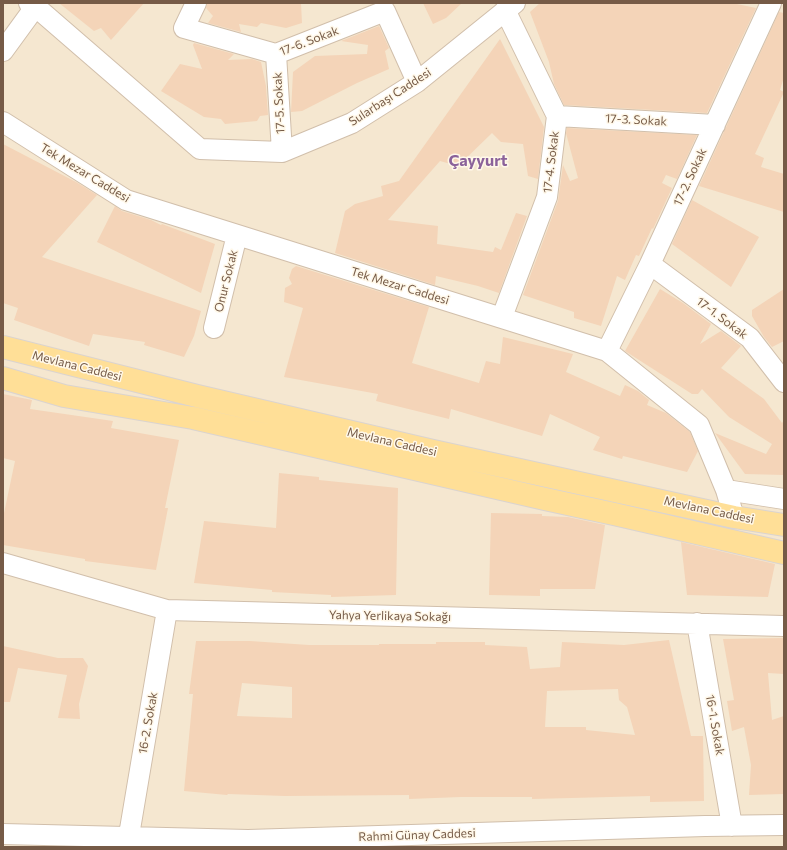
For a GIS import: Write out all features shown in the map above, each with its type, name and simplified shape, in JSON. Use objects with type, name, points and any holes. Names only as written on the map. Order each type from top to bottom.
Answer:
[{"type":"main road","name":"Mevlana Caddesi","points":[[3,347],[197,396],[433,451],[734,516],[784,525]]},
{"type":"main road","name":"Mevlana Caddesi","points":[[3,378],[64,396],[193,418],[784,553]]},
{"type":"street","name":"17-6. Sokak","points":[[196,3],[184,28],[276,54],[384,11],[417,82]]},
{"type":"street","name":"17-2. Sokak","points":[[607,351],[650,264],[772,3]]},
{"type":"street","points":[[3,51],[34,4]]},
{"type":"street","name":"Sularbaşı Caddesi","points":[[34,4],[200,149],[282,152],[352,123],[417,82],[510,7]]},
{"type":"street","name":"17-4. Sokak","points":[[502,317],[547,197],[557,116],[510,7]]},
{"type":"street","name":"17-5. Sokak","points":[[276,54],[282,152]]},
{"type":"street","name":"17-3. Sokak","points":[[557,116],[715,124]]},
{"type":"street","name":"Tek Mezar Caddesi","points":[[3,122],[126,200],[607,351],[699,425],[726,490],[734,516]]},
{"type":"street","name":"Onur Sokak","points":[[214,328],[237,234]]},
{"type":"street","name":"17-1. Sokak","points":[[650,264],[750,338],[784,382]]},
{"type":"street","points":[[726,490],[784,498]]},
{"type":"street","name":"Yahya Yerlikaya Sokağı","points":[[3,563],[167,610],[784,626]]},
{"type":"street","name":"16-2. Sokak","points":[[128,842],[167,610]]},
{"type":"street","name":"16-1. Sokak","points":[[697,623],[732,826]]},
{"type":"street","name":"Rahmi Günay Caddesi","points":[[3,834],[128,842],[784,825]]},
{"type":"shaded area","points":[[3,3],[784,3],[784,847],[3,847]]},
{"type":"building","points":[[59,3],[144,3],[111,40],[101,28],[94,31]]},
{"type":"building","points":[[207,3],[301,3],[302,23],[286,28],[261,23],[257,27],[239,24],[241,32],[208,23],[213,16],[206,8]]},
{"type":"building","points":[[423,3],[462,3],[446,18],[433,24]]},
{"type":"building","points":[[540,3],[732,3],[756,8],[707,113],[564,105],[554,84],[549,62],[530,12]]},
{"type":"building","points":[[779,12],[784,13],[784,77],[780,90],[784,92],[755,154],[764,158],[761,167],[784,174],[784,212],[699,186]]},
{"type":"building","points":[[379,26],[389,48],[385,51],[389,69],[357,83],[302,111],[291,112],[293,72],[315,56],[367,54],[368,45],[341,41]]},
{"type":"building","points":[[500,39],[544,127],[538,179],[528,176],[523,144],[501,142],[492,133],[458,166],[440,161],[388,220],[438,226],[437,244],[493,252],[495,247],[501,250],[516,213],[527,216],[499,293],[478,286],[436,276],[435,285],[335,253],[345,211],[355,204],[383,196],[381,186],[399,181]]},
{"type":"building","points":[[194,43],[234,54],[228,60],[252,59],[261,62],[266,86],[268,115],[260,116],[257,121],[225,124],[221,119],[204,117],[161,91],[180,64],[202,69],[193,45]]},
{"type":"building","points":[[567,128],[697,135],[677,179],[666,175],[662,183],[672,188],[653,229],[652,228],[639,256],[636,255],[625,280],[617,276],[601,326],[574,318],[574,312],[523,295],[558,201],[563,165],[570,181],[578,178],[566,133]]},
{"type":"building","points":[[3,144],[76,182],[97,195],[42,257],[201,311],[194,336],[184,357],[144,345],[145,342],[93,334],[89,346],[14,320],[18,308],[3,303]]},
{"type":"building","points":[[692,200],[759,237],[731,287],[672,244]]},
{"type":"building","points":[[115,206],[122,211],[151,220],[215,244],[201,293],[97,242]]},
{"type":"building","points":[[296,266],[429,307],[412,363],[479,383],[486,361],[500,364],[503,337],[573,354],[566,372],[620,396],[625,385],[638,391],[649,400],[647,405],[666,413],[690,432],[698,451],[687,472],[623,456],[622,459],[593,450],[600,437],[550,414],[542,436],[451,409],[449,419],[376,401],[378,394],[284,377],[303,308],[284,302],[285,288],[292,284],[289,278],[292,269]]},
{"type":"building","points":[[660,289],[683,303],[711,324],[700,344],[721,331],[741,346],[721,368],[764,399],[782,423],[784,420],[784,475],[745,474],[715,433],[766,454],[772,444],[729,417],[702,389],[698,394],[692,394],[625,351]]},
{"type":"building","points":[[784,289],[784,341],[772,347],[764,337],[752,316],[752,310]]},
{"type":"building","points":[[3,394],[32,400],[30,409],[113,421],[111,428],[179,440],[165,508],[168,508],[156,570],[85,561],[85,559],[3,545],[3,518],[15,461],[3,458]]},
{"type":"building","points":[[279,473],[319,477],[319,480],[398,488],[396,595],[331,597],[331,595],[272,592],[272,590],[194,583],[204,521],[276,528]]},
{"type":"building","points":[[491,513],[542,514],[542,516],[568,517],[605,525],[595,589],[540,589],[540,596],[489,595]]},
{"type":"building","points":[[681,542],[775,564],[768,597],[687,595]]},
{"type":"building","points":[[784,638],[784,674],[768,673],[772,720],[784,716],[784,794],[749,795],[751,765],[744,727],[732,731],[727,701],[734,700],[723,639]]},
{"type":"building","points":[[669,640],[691,736],[703,736],[704,801],[650,802],[650,796],[532,799],[532,797],[461,797],[409,799],[409,795],[227,795],[184,791],[193,694],[189,694],[196,641],[250,641],[309,645],[485,642],[485,645],[527,647],[530,669],[560,667],[562,642],[624,645]],"holes":[[[242,683],[292,687],[292,718],[237,716]],[[618,689],[619,700],[627,707],[635,735],[586,730],[586,727],[545,727],[547,691]]]},
{"type":"building","points":[[3,646],[58,658],[83,658],[88,666],[79,704],[80,719],[58,718],[67,675],[18,668],[10,702],[3,702]]},
{"type":"district","name":"Çayyurt","points":[[478,161]]}]
